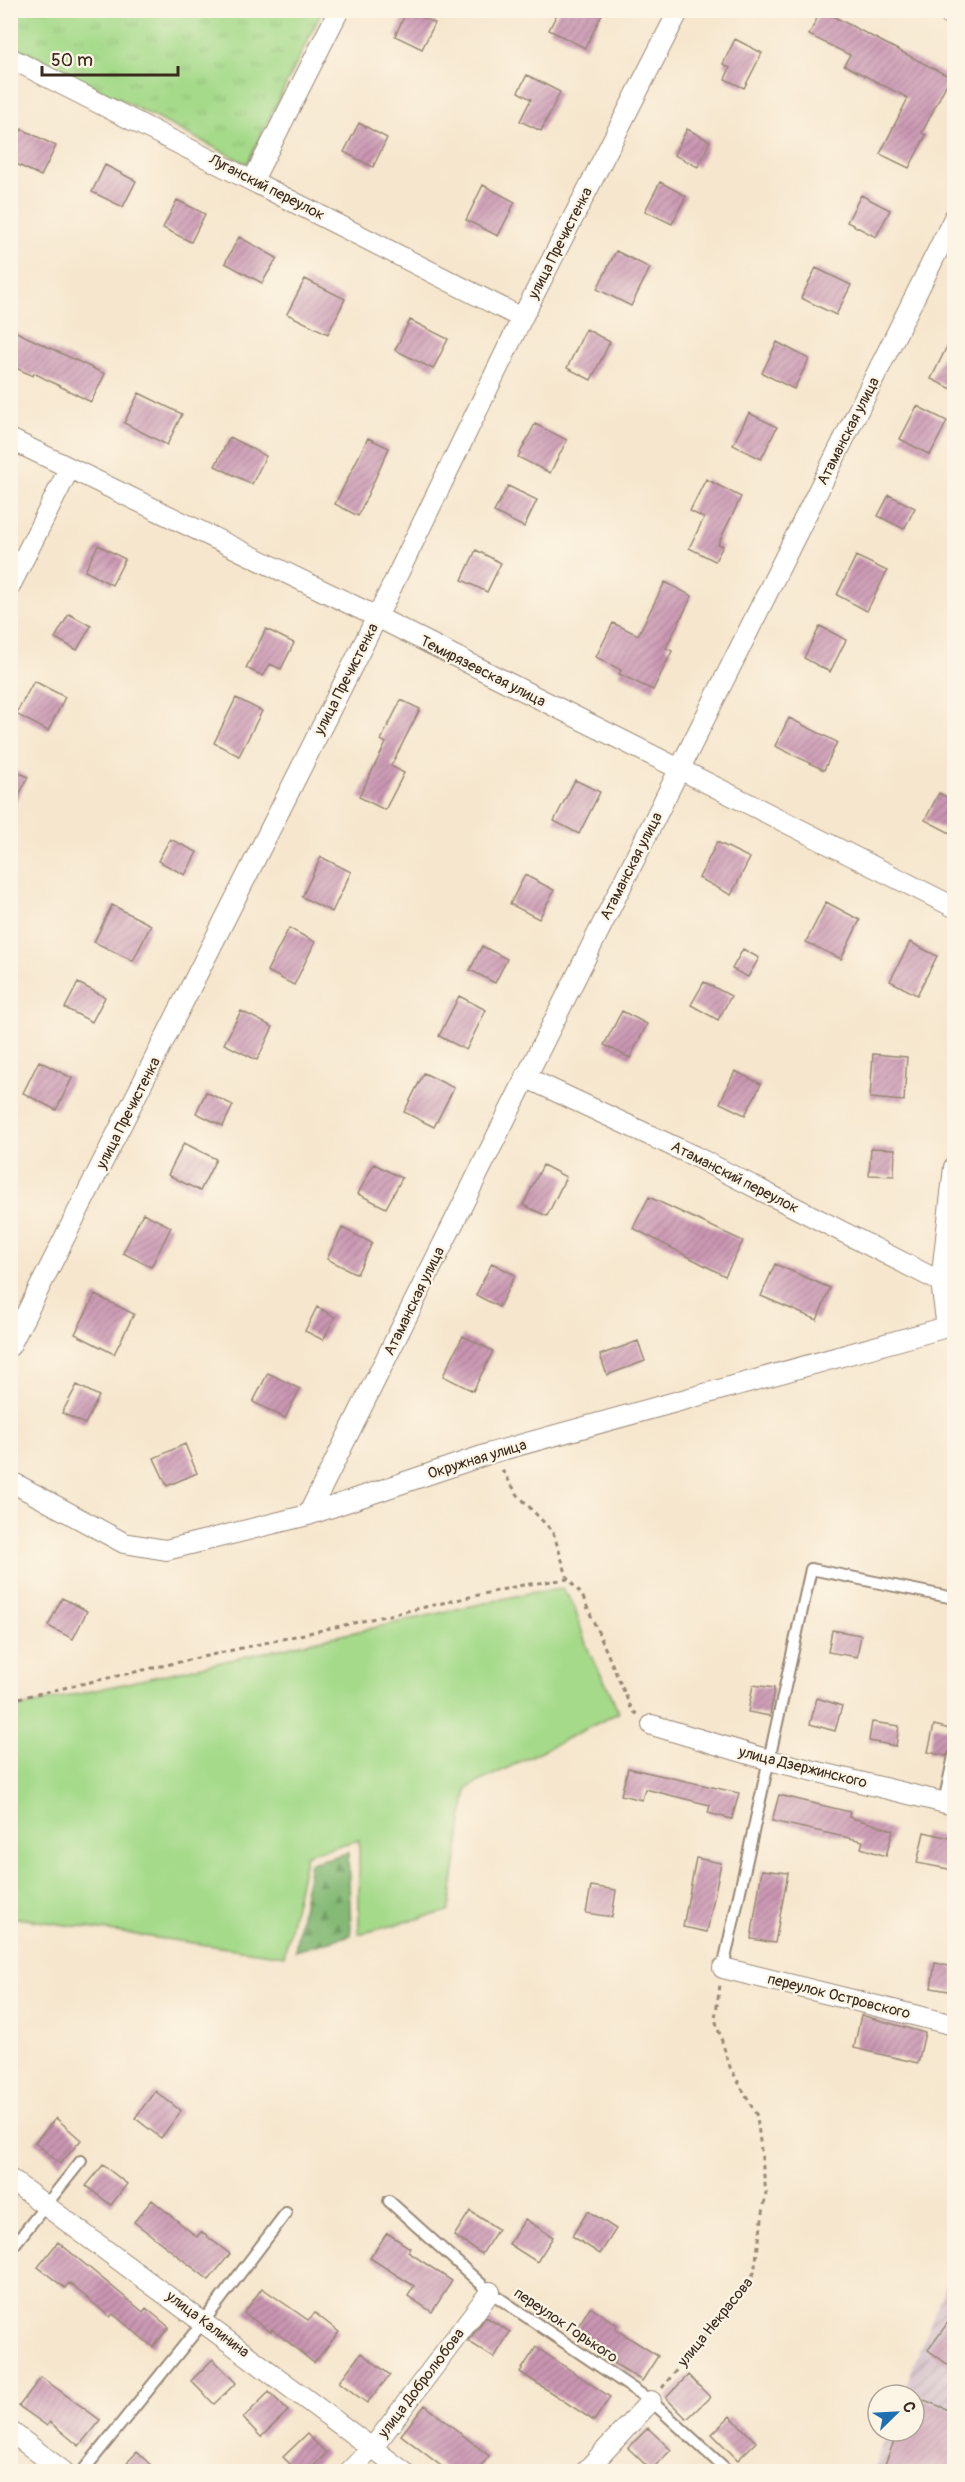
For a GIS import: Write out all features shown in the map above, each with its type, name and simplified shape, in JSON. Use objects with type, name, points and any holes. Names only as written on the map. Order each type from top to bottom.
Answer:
[{"type":"street","points":[[253,180],[339,10]]},
{"type":"street","name":"улица Пречистенка","points":[[10,1346],[376,617],[522,318],[679,10]]},
{"type":"street","points":[[944,10],[954,16]]},
{"type":"street","name":"Луганский переулок","points":[[10,58],[522,318]]},
{"type":"street","name":"Атаманская улица","points":[[308,1515],[954,218]]},
{"type":"street","name":"Темирязевская улица","points":[[10,439],[376,617],[954,907]]},
{"type":"street","points":[[10,586],[69,469]]},
{"type":"street","name":"Атаманский переулок","points":[[525,1077],[694,1156],[942,1282]]},
{"type":"street","points":[[951,1327],[942,1282],[954,1167]]},
{"type":"street","name":"Окружная улица","points":[[10,1481],[124,1543],[165,1550],[308,1515],[491,1454],[951,1327]]},
{"type":"street","name":"улица Дзержинского","points":[[652,1725],[769,1760],[949,1804]]},
{"type":"street","name":"переулок Островского","points":[[723,1968],[954,2025]]},
{"type":"street","name":"улица Калинина","points":[[10,2179],[374,2446],[404,2472]]},
{"type":"street","name":"улица Добролюбова","points":[[349,2472],[374,2446],[490,2292]]},
{"type":"street","points":[[585,2472],[651,2401]]},
{"type":"street","points":[[10,2431],[64,2472]]},
{"type":"lane","points":[[723,1968],[811,1569],[954,1598]]},
{"type":"lane","points":[[949,1804],[954,1756]]},
{"type":"lane","points":[[10,2250],[81,2161]]},
{"type":"lane","name":"переулок Горького","points":[[389,2201],[490,2292],[651,2401],[729,2472]]},
{"type":"lane","points":[[82,2472],[286,2213]]},
{"type":"path","points":[[491,1454],[519,1495],[553,1532],[568,1579],[582,1595],[632,1710],[652,1725]]},
{"type":"path","points":[[10,1700],[523,1586],[568,1579]]},
{"type":"path","name":"улица Некрасова","points":[[651,2401],[754,2273],[766,2193],[757,2116],[730,2067],[715,2019],[723,1968]]},
{"type":"shaded area","points":[[954,2263],[954,2471],[872,2472],[883,2443],[926,2443],[926,2383],[907,2383]]},
{"type":"green space","points":[[10,11],[322,11],[247,164],[11,44]]},
{"type":"green space","points":[[562,1589],[575,1610],[588,1649],[618,1713],[467,1788],[449,1911],[359,1934],[359,1840],[306,1854],[284,1956],[11,1917],[11,1709],[529,1593]]},
{"type":"green space","points":[[348,1853],[351,1935],[295,1951],[310,1863]]},
{"type":"building","points":[[407,10],[435,23],[422,49],[395,36]]},
{"type":"building","points":[[559,10],[604,10],[585,48],[549,30]]},
{"type":"building","points":[[821,10],[950,77],[922,133],[926,135],[909,168],[880,154],[908,98],[844,65],[850,55],[809,35]]},
{"type":"building","points":[[735,39],[762,53],[744,88],[725,79],[730,68],[723,64]]},
{"type":"building","points":[[527,75],[560,92],[541,131],[520,121],[531,99],[518,92]]},
{"type":"building","points":[[359,123],[387,138],[373,167],[344,152]]},
{"type":"building","points":[[22,129],[56,146],[41,176],[10,161],[10,151]]},
{"type":"building","points":[[687,129],[710,141],[698,167],[674,155]]},
{"type":"building","points":[[105,165],[136,181],[123,207],[92,192]]},
{"type":"building","points":[[660,182],[686,196],[672,224],[645,211]]},
{"type":"building","points":[[483,185],[515,202],[498,236],[466,220]]},
{"type":"building","points":[[861,195],[890,210],[876,237],[847,222]]},
{"type":"building","points":[[177,200],[205,214],[191,242],[163,228]]},
{"type":"building","points":[[239,237],[277,258],[262,283],[225,263]]},
{"type":"building","points":[[616,251],[650,268],[631,306],[597,289]]},
{"type":"building","points":[[816,268],[851,285],[836,315],[801,298]]},
{"type":"building","points":[[305,279],[345,299],[328,334],[287,314]]},
{"type":"building","points":[[410,320],[448,339],[433,369],[395,350]]},
{"type":"building","points":[[10,329],[105,374],[91,402],[34,373],[33,376],[10,365]]},
{"type":"building","points":[[586,329],[610,342],[591,380],[567,368]]},
{"type":"building","points":[[954,332],[954,390],[931,379]]},
{"type":"building","points":[[777,342],[809,359],[794,389],[762,373]]},
{"type":"building","points":[[139,393],[182,414],[167,445],[124,423]]},
{"type":"building","points":[[917,406],[947,421],[930,455],[900,439]]},
{"type":"building","points":[[749,413],[777,427],[761,459],[733,445]]},
{"type":"building","points":[[535,424],[567,440],[550,473],[518,457]]},
{"type":"building","points":[[230,437],[266,456],[252,484],[215,466]]},
{"type":"building","points":[[368,438],[389,448],[358,516],[335,504]]},
{"type":"building","points":[[706,479],[741,497],[718,544],[723,546],[715,561],[689,548],[704,518],[690,511]]},
{"type":"building","points":[[508,486],[537,500],[524,527],[494,512]]},
{"type":"building","points":[[889,495],[915,508],[904,529],[878,516]]},
{"type":"building","points":[[98,545],[125,559],[112,585],[85,571]]},
{"type":"building","points":[[476,550],[501,563],[487,592],[462,580]]},
{"type":"building","points":[[856,556],[887,571],[867,611],[837,595]]},
{"type":"building","points":[[665,582],[692,596],[666,648],[672,651],[653,690],[619,674],[621,670],[596,657],[613,623],[638,635]]},
{"type":"building","points":[[69,614],[91,626],[77,650],[55,638]]},
{"type":"building","points":[[820,626],[846,640],[830,672],[804,658]]},
{"type":"building","points":[[266,629],[294,643],[281,669],[270,664],[263,676],[246,668]]},
{"type":"building","points":[[34,681],[65,697],[48,731],[16,714]]},
{"type":"building","points":[[236,698],[262,711],[239,756],[214,743]]},
{"type":"building","points":[[401,700],[420,709],[391,766],[404,773],[385,810],[359,797],[386,743],[381,740]]},
{"type":"building","points":[[789,718],[837,742],[824,770],[775,746]]},
{"type":"building","points":[[10,768],[28,777],[10,813]]},
{"type":"building","points":[[575,780],[600,792],[579,834],[554,821]]},
{"type":"building","points":[[939,793],[954,801],[954,835],[925,820]]},
{"type":"building","points":[[170,839],[197,852],[185,875],[158,861]]},
{"type":"building","points":[[717,842],[750,858],[731,895],[699,878]]},
{"type":"building","points":[[321,857],[351,872],[332,912],[302,897]]},
{"type":"building","points":[[525,875],[554,890],[539,919],[510,904]]},
{"type":"building","points":[[826,902],[860,920],[841,959],[806,942]]},
{"type":"building","points":[[112,905],[151,925],[133,961],[94,942]]},
{"type":"building","points":[[289,928],[315,942],[294,985],[267,971]]},
{"type":"building","points":[[910,942],[937,956],[917,995],[890,981]]},
{"type":"building","points":[[482,946],[507,959],[495,983],[470,970]]},
{"type":"building","points":[[743,949],[759,958],[748,977],[732,969]]},
{"type":"building","points":[[704,982],[731,996],[718,1020],[691,1005]]},
{"type":"building","points":[[78,983],[105,997],[92,1022],[65,1008]]},
{"type":"building","points":[[459,996],[486,1010],[466,1050],[439,1036]]},
{"type":"building","points":[[241,1011],[273,1027],[257,1060],[224,1044]]},
{"type":"building","points":[[622,1011],[647,1024],[630,1058],[604,1045]]},
{"type":"building","points":[[873,1054],[907,1057],[904,1101],[870,1098]]},
{"type":"building","points":[[39,1061],[72,1078],[56,1110],[23,1093]]},
{"type":"building","points":[[735,1071],[761,1084],[745,1115],[720,1103]]},
{"type":"building","points":[[424,1073],[454,1088],[434,1127],[404,1112]]},
{"type":"building","points":[[206,1092],[233,1105],[223,1126],[196,1113]]},
{"type":"building","points":[[184,1143],[216,1159],[200,1191],[168,1175]]},
{"type":"building","points":[[871,1148],[895,1149],[894,1176],[869,1175]]},
{"type":"building","points":[[374,1164],[402,1178],[386,1208],[358,1194]]},
{"type":"building","points":[[543,1165],[566,1177],[547,1216],[523,1205]]},
{"type":"building","points":[[649,1197],[743,1241],[725,1276],[633,1228]]},
{"type":"building","points":[[143,1213],[171,1227],[151,1267],[123,1253]]},
{"type":"building","points":[[342,1228],[372,1243],[357,1274],[327,1259]]},
{"type":"building","points":[[492,1263],[515,1275],[499,1307],[476,1295]]},
{"type":"building","points":[[775,1264],[830,1288],[817,1320],[761,1296]]},
{"type":"building","points":[[95,1295],[134,1314],[114,1354],[75,1334]]},
{"type":"building","points":[[317,1307],[335,1317],[323,1340],[305,1331]]},
{"type":"building","points":[[463,1336],[493,1351],[473,1391],[443,1376]]},
{"type":"building","points":[[638,1341],[645,1361],[607,1375],[600,1355]]},
{"type":"building","points":[[268,1373],[300,1389],[285,1418],[253,1402]]},
{"type":"building","points":[[77,1385],[99,1396],[85,1424],[62,1413]]},
{"type":"building","points":[[185,1444],[197,1473],[167,1486],[154,1458]]},
{"type":"building","points":[[62,1598],[87,1611],[73,1639],[48,1626]]},
{"type":"building","points":[[832,1630],[861,1635],[857,1657],[828,1652]]},
{"type":"building","points":[[753,1685],[774,1688],[770,1716],[748,1712]]},
{"type":"building","points":[[817,1698],[842,1706],[835,1731],[810,1724]]},
{"type":"building","points":[[872,1722],[899,1726],[896,1746],[869,1741]]},
{"type":"building","points":[[934,1725],[954,1730],[953,1749],[946,1756],[928,1752]]},
{"type":"building","points":[[628,1768],[739,1793],[732,1819],[708,1813],[710,1805],[645,1789],[642,1800],[621,1795]]},
{"type":"building","points":[[779,1795],[850,1812],[849,1817],[893,1830],[886,1856],[861,1848],[863,1841],[772,1821]]},
{"type":"building","points":[[924,1832],[954,1839],[954,1870],[917,1863]]},
{"type":"building","points":[[696,1858],[721,1863],[707,1932],[683,1927]]},
{"type":"building","points":[[762,1870],[788,1873],[775,1943],[751,1939]]},
{"type":"building","points":[[591,1886],[616,1890],[612,1917],[586,1913]]},
{"type":"building","points":[[935,1963],[954,1967],[954,1992],[931,1988]]},
{"type":"building","points":[[861,2015],[925,2033],[918,2063],[854,2048]]},
{"type":"building","points":[[155,2091],[181,2111],[161,2138],[135,2118]]},
{"type":"building","points":[[56,2118],[81,2140],[60,2164],[35,2142]]},
{"type":"building","points":[[103,2165],[127,2184],[111,2205],[86,2186]]},
{"type":"building","points":[[152,2200],[197,2237],[201,2232],[230,2254],[209,2280],[134,2222]]},
{"type":"building","points":[[470,2211],[498,2229],[482,2254],[454,2236]]},
{"type":"building","points":[[588,2211],[616,2229],[600,2254],[572,2236]]},
{"type":"building","points":[[525,2219],[553,2237],[537,2262],[509,2244]]},
{"type":"building","points":[[387,2233],[410,2248],[408,2252],[452,2281],[432,2312],[408,2296],[414,2286],[370,2258]]},
{"type":"building","points":[[58,2242],[143,2312],[146,2308],[169,2327],[153,2347],[113,2314],[110,2317],[69,2283],[65,2288],[38,2267]]},
{"type":"building","points":[[262,2288],[308,2320],[315,2313],[339,2332],[314,2363],[272,2329],[271,2332],[244,2313]]},
{"type":"building","points":[[590,2307],[617,2325],[615,2329],[658,2356],[642,2381],[614,2363],[616,2360],[574,2333]]},
{"type":"building","points":[[954,2314],[954,2369],[928,2350]]},
{"type":"building","points":[[486,2317],[510,2332],[494,2358],[468,2341]]},
{"type":"building","points":[[536,2347],[610,2397],[594,2421],[520,2372]]},
{"type":"building","points":[[361,2353],[390,2375],[367,2403],[339,2382]]},
{"type":"building","points":[[213,2359],[236,2383],[214,2404],[191,2381]]},
{"type":"building","points":[[688,2375],[710,2397],[687,2419],[666,2398]]},
{"type":"building","points":[[41,2377],[100,2420],[79,2446],[50,2422],[47,2426],[19,2406]]},
{"type":"building","points":[[269,2392],[288,2411],[261,2437],[243,2418]]},
{"type":"building","points":[[926,2401],[954,2412],[954,2472],[882,2472],[893,2443],[926,2443]]},
{"type":"building","points":[[425,2405],[489,2456],[477,2472],[449,2472],[401,2435]]},
{"type":"building","points":[[730,2416],[756,2442],[738,2460],[712,2434]]},
{"type":"building","points":[[648,2428],[671,2450],[651,2470],[628,2448]]},
{"type":"building","points":[[307,2434],[326,2453],[308,2472],[298,2472],[283,2457]]},
{"type":"building","points":[[137,2452],[158,2472],[118,2472]]}]
